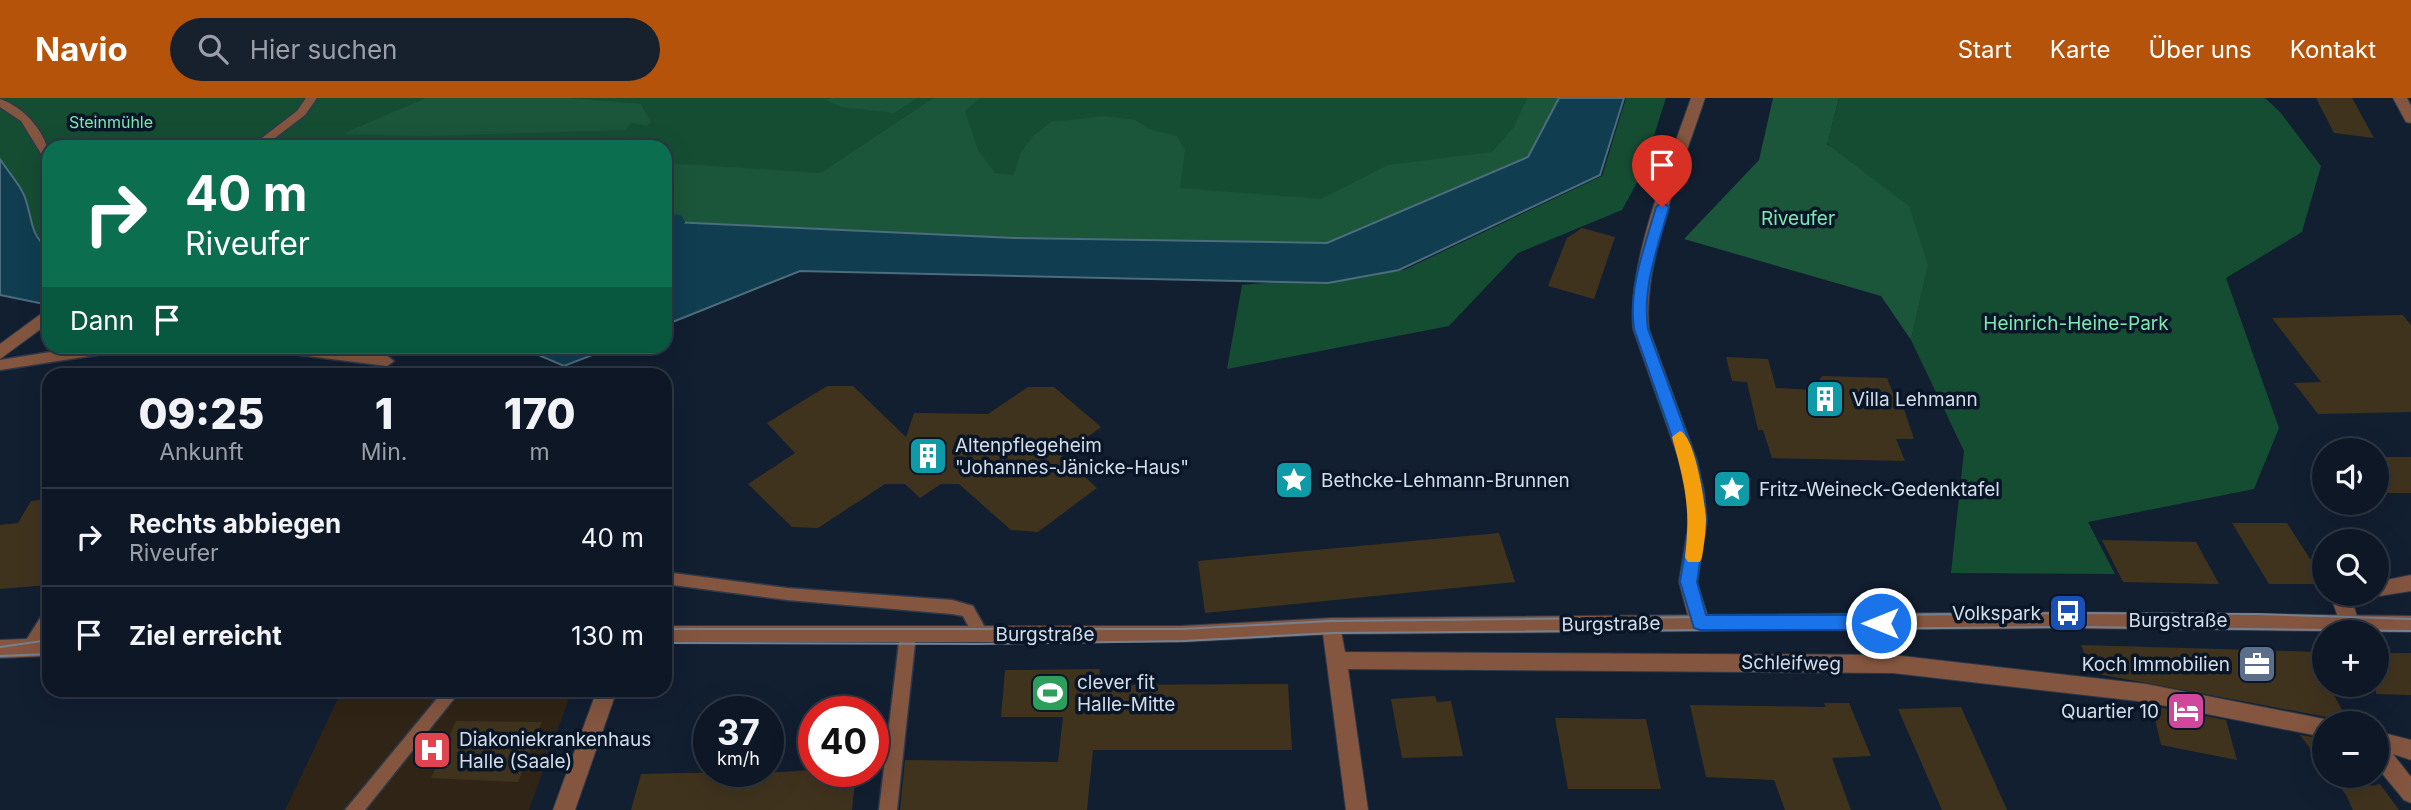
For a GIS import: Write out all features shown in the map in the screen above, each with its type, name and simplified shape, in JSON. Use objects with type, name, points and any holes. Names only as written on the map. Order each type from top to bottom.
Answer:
[{"type":"street","points":[[1698,98],[1670,180],[1640,288],[1638,308],[1641,329],[1688,460],[1695,491],[1698,521],[1688,582],[1700,622]]},
{"type":"street","points":[[0,353],[42,320]]},
{"type":"street","points":[[2389,587],[2411,583]]},
{"type":"street","name":"Burgstraße","points":[[672,635],[1179,634],[1332,626],[1700,622],[2221,620],[2312,624]]},
{"type":"street","name":"Burgstraße","points":[[2389,624],[2411,624]]},
{"type":"street","points":[[1332,626],[1357,810]]},
{"type":"street","points":[[0,649],[40,647]]},
{"type":"street","name":"Schleifweg","points":[[1336,660],[1447,663],[1893,664],[2146,693],[2312,726]]},
{"type":"street","points":[[565,810],[605,697]]},
{"type":"street","points":[[2389,744],[2411,750]]},
{"type":"street","points":[[2389,765],[2411,793]]},
{"type":"lane","points":[[266,140],[301,113],[313,98]]},
{"type":"lane","points":[[0,102],[25,119],[42,147]]},
{"type":"lane","points":[[0,365],[71,354]]},
{"type":"lane","points":[[331,354],[387,361]]},
{"type":"lane","name":"Burgstraße","points":[[672,579],[801,595],[952,607],[968,611],[980,633]]},
{"type":"lane","points":[[888,810],[908,634]]},
{"type":"lane","points":[[354,810],[447,697]]},
{"type":"shaded area","name":"Diakoniekrankenhaus Halle (Saale)","points":[[339,697],[569,697],[529,810],[285,810]]},
{"type":"green space","name":"Steinmühle","points":[[0,98],[1559,98],[1528,157],[1327,243],[672,222],[672,140],[42,140],[42,243],[29,220],[24,193],[0,159]]},
{"type":"green space","points":[[426,98],[571,98],[641,104],[651,122],[647,126],[631,123],[626,130],[427,136],[342,134]]},
{"type":"green space","points":[[917,98],[894,113],[841,107],[826,100]]},
{"type":"green space","points":[[934,98],[980,98],[965,111],[978,150],[995,173],[1014,175],[1020,154],[1033,136],[1051,122],[1105,116],[1135,120],[1149,129],[1177,136],[1185,150],[1180,188],[1321,199],[1388,165],[1492,152],[1514,127],[1527,98],[1559,98],[1528,157],[1327,243],[1014,238],[672,221],[672,163],[821,173]]},
{"type":"green space","points":[[1626,98],[1666,98],[1642,173],[1622,210],[1518,253],[1449,326],[1227,369],[1242,285],[1404,270],[1602,176]]},
{"type":"green space","name":"Riveufer","points":[[1773,98],[1839,98],[1827,144],[1909,206],[1928,265],[1911,340],[1881,296],[1684,239],[1759,160]]},
{"type":"green space","name":"Heinrich-Heine-Park","points":[[1839,98],[2265,98],[2280,112],[2321,166],[2302,232],[2226,278],[2279,428],[2254,489],[2088,522],[2115,574],[1951,573],[1964,451],[1911,340],[1928,264],[1827,143]]},
{"type":"water","points":[[1559,98],[1624,98],[1600,175],[1399,270],[1328,283],[800,271],[672,322],[672,222],[1014,238],[1327,243],[1528,157]]},
{"type":"water","points":[[0,159],[22,191],[34,230],[42,243],[42,304],[0,295]]},
{"type":"water","points":[[536,354],[595,354],[564,366]]},
{"type":"building","points":[[2316,98],[2352,98],[2374,138],[2334,133]]},
{"type":"building","points":[[1582,228],[1615,237],[1594,299],[1548,286],[1567,238]]},
{"type":"building","points":[[2403,315],[2411,325],[2411,412],[2318,414],[2294,383],[2321,382],[2272,318]]},
{"type":"building","name":"Villa Lehmann","points":[[1726,357],[1768,359],[1776,388],[1813,390],[1822,376],[1887,378],[1899,409],[1904,409],[1914,439],[1896,439],[1905,461],[1772,458],[1763,430],[1758,430],[1747,382],[1732,381]]},
{"type":"building","name":"Altenpflegeheim \"Johannes-Jänicke-Haus\"","points":[[827,386],[853,386],[906,437],[914,413],[988,414],[1028,387],[1054,387],[1101,427],[1062,456],[1097,488],[1038,532],[1011,530],[959,484],[941,484],[920,498],[905,484],[885,484],[818,528],[792,527],[748,484],[795,453],[767,423]]},
{"type":"building","points":[[2389,457],[2411,457],[2411,493],[2389,493]]},
{"type":"building","points":[[42,500],[42,586],[0,589],[0,525],[18,523],[31,501]]},
{"type":"building","points":[[2232,523],[2287,523],[2312,559],[2312,584],[2269,584]]},
{"type":"building","points":[[1499,533],[1515,582],[1205,613],[1198,561]]},
{"type":"building","points":[[2102,540],[2196,542],[2219,584],[2123,582]]},
{"type":"building","points":[[2081,645],[2312,652],[2312,697],[2335,697],[2343,711],[2312,711],[2312,714],[2093,673]]},
{"type":"building","points":[[2389,653],[2411,653],[2411,695],[2389,694]]},
{"type":"building","points":[[1100,669],[1099,685],[1288,684],[1292,750],[1093,750],[1087,810],[900,810],[905,760],[1058,762],[1063,717],[1001,717],[1005,670]]},
{"type":"building","points":[[1435,696],[1437,702],[1451,701],[1463,756],[1402,758],[1391,699]]},
{"type":"building","points":[[1824,703],[1849,703],[1871,756],[1832,758],[1851,810],[1785,810],[1774,780],[1706,777],[1690,705],[1826,707]]},
{"type":"building","points":[[2152,706],[2226,720],[2237,760],[2161,745]]},
{"type":"building","points":[[1961,707],[2007,810],[1942,810],[1898,709]]},
{"type":"building","points":[[1555,718],[1646,719],[1661,789],[1568,789]]},
{"type":"building","points":[[456,721],[542,722],[518,782],[431,778]]},
{"type":"building","points":[[2300,735],[2312,737],[2312,750]]},
{"type":"building","points":[[798,771],[798,787],[854,787],[852,810],[631,810],[641,774],[693,773],[693,787],[784,787],[784,772]]},
{"type":"building","points":[[2341,788],[2383,788],[2399,810],[2353,810]]},
{"type":"tram line","points":[[672,629],[1181,629],[1331,621],[2068,613],[2258,614],[2411,619]]},
{"type":"tram line","points":[[672,643],[978,644],[1183,641],[1333,633],[2077,627],[2411,631]]},
{"type":"tram line","points":[[0,647],[42,641]]},
{"type":"tram line","points":[[0,656],[42,654]]},
{"type":"slow traffic","points":[[1680,437],[1695,491],[1698,521],[1694,557]]},
{"type":"place","name":"Villa Lehmann","points":[[1825,399]]},
{"type":"place","name":"Altenpflegeheim \"Johannes-Jänicke-Haus\"","points":[[928,456]]},
{"type":"place","name":"Bethcke-Lehmann-Brunnen","points":[[1294,480]]},
{"type":"place","name":"Fritz-Weineck-Gedenktafel","points":[[1732,489]]},
{"type":"place","name":"Volkspark","points":[[2068,613]]},
{"type":"place","name":"Koch Immobilien","points":[[2257,664]]},
{"type":"place","name":"clever fit Halle-Mitte","points":[[1050,693]]},
{"type":"place","name":"Quartier 10","points":[[2186,711]]},
{"type":"place","name":"Diakoniekrankenhaus Halle (Saale)","points":[[432,750]]},
{"type":"route","points":[[1662,207],[1640,288],[1638,308],[1641,329],[1688,460],[1695,491],[1698,521],[1695,553],[1688,582],[1700,622],[1881,623]]}]
